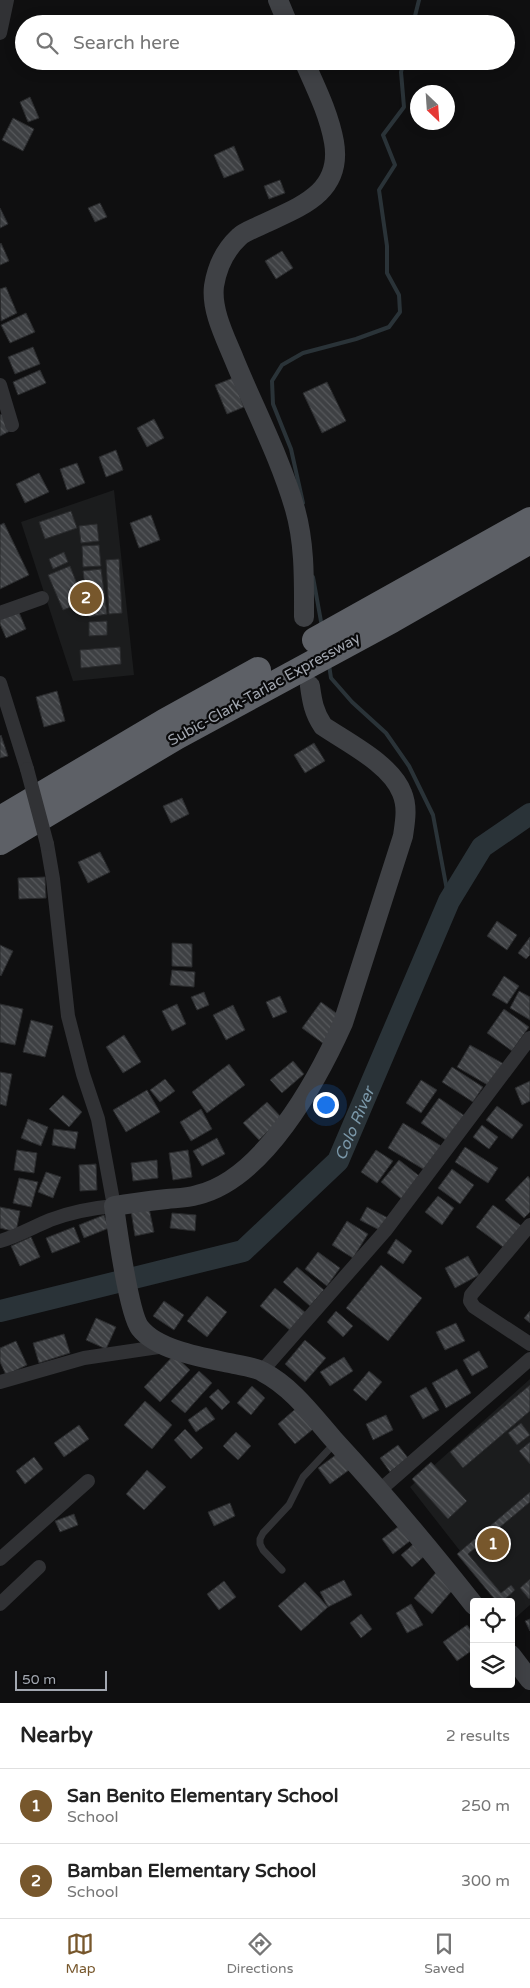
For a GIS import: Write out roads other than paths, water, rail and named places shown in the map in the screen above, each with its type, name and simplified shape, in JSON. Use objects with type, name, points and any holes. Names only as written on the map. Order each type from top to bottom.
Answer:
[{"type":"highway","name":"Subic-Clark-Tarlac Expressway","points":[[0,819],[164,722],[398,595],[530,520]]},
{"type":"highway","name":"Subic-Clark-Tarlac Expressway","points":[[0,842],[176,736],[392,620],[530,541]]},
{"type":"street","points":[[0,33],[7,0]]},
{"type":"street","points":[[278,0],[284,15]]},
{"type":"street","points":[[304,617],[302,544],[296,510],[284,475],[217,314],[214,287],[224,254],[240,235],[309,202],[324,190],[335,166],[334,144],[329,121],[308,70]]},
{"type":"street","points":[[0,385],[12,425]]},
{"type":"street","points":[[0,613],[42,598]]},
{"type":"street","points":[[0,683],[47,844],[53,879],[68,1016],[83,1074],[98,1120],[134,1317],[138,1326],[166,1346],[262,1371],[296,1398],[380,1490],[470,1600]]},
{"type":"street","points":[[0,1241],[68,1214],[92,1208],[197,1196],[218,1188],[237,1177],[268,1147],[310,1087],[332,1048],[343,1023],[404,836],[406,814],[402,793],[388,770],[323,726],[316,717],[310,686]]},
{"type":"street","points":[[262,1371],[385,1231],[530,1038]]},
{"type":"street","points":[[530,1225],[471,1296],[470,1300],[474,1307],[530,1344]]},
{"type":"street","points":[[0,1382],[84,1358],[166,1346]]},
{"type":"street","points":[[380,1490],[530,1359]]},
{"type":"street","points":[[0,1559],[88,1480]]},
{"type":"street","points":[[0,1604],[39,1567]]},
{"type":"street","points":[[515,1660],[530,1680]]},
{"type":"lane","points":[[282,1570],[263,1550],[260,1539],[263,1533],[289,1504],[303,1477],[336,1442]]},
{"type":"waterway","points":[[415,15],[419,0]]},
{"type":"waterway","points":[[303,503],[291,449],[273,404],[272,381],[282,365],[303,353],[356,339],[389,327],[400,312],[399,295],[387,273],[387,246],[379,190],[395,165],[383,135],[404,107],[402,70]]},
{"type":"waterway","points":[[313,577],[322,627]]},
{"type":"waterway","points":[[329,665],[331,678],[352,702],[386,733],[409,766],[433,815],[449,901]]},
{"type":"waterway","name":"Colo River","points":[[0,1311],[243,1251],[338,1161],[449,901],[482,847],[530,814]]},
{"type":"place","name":"Bamban Elementary School","points":[[86,598]]},
{"type":"place","name":"San Benito Elementary School","points":[[493,1544]]}]
